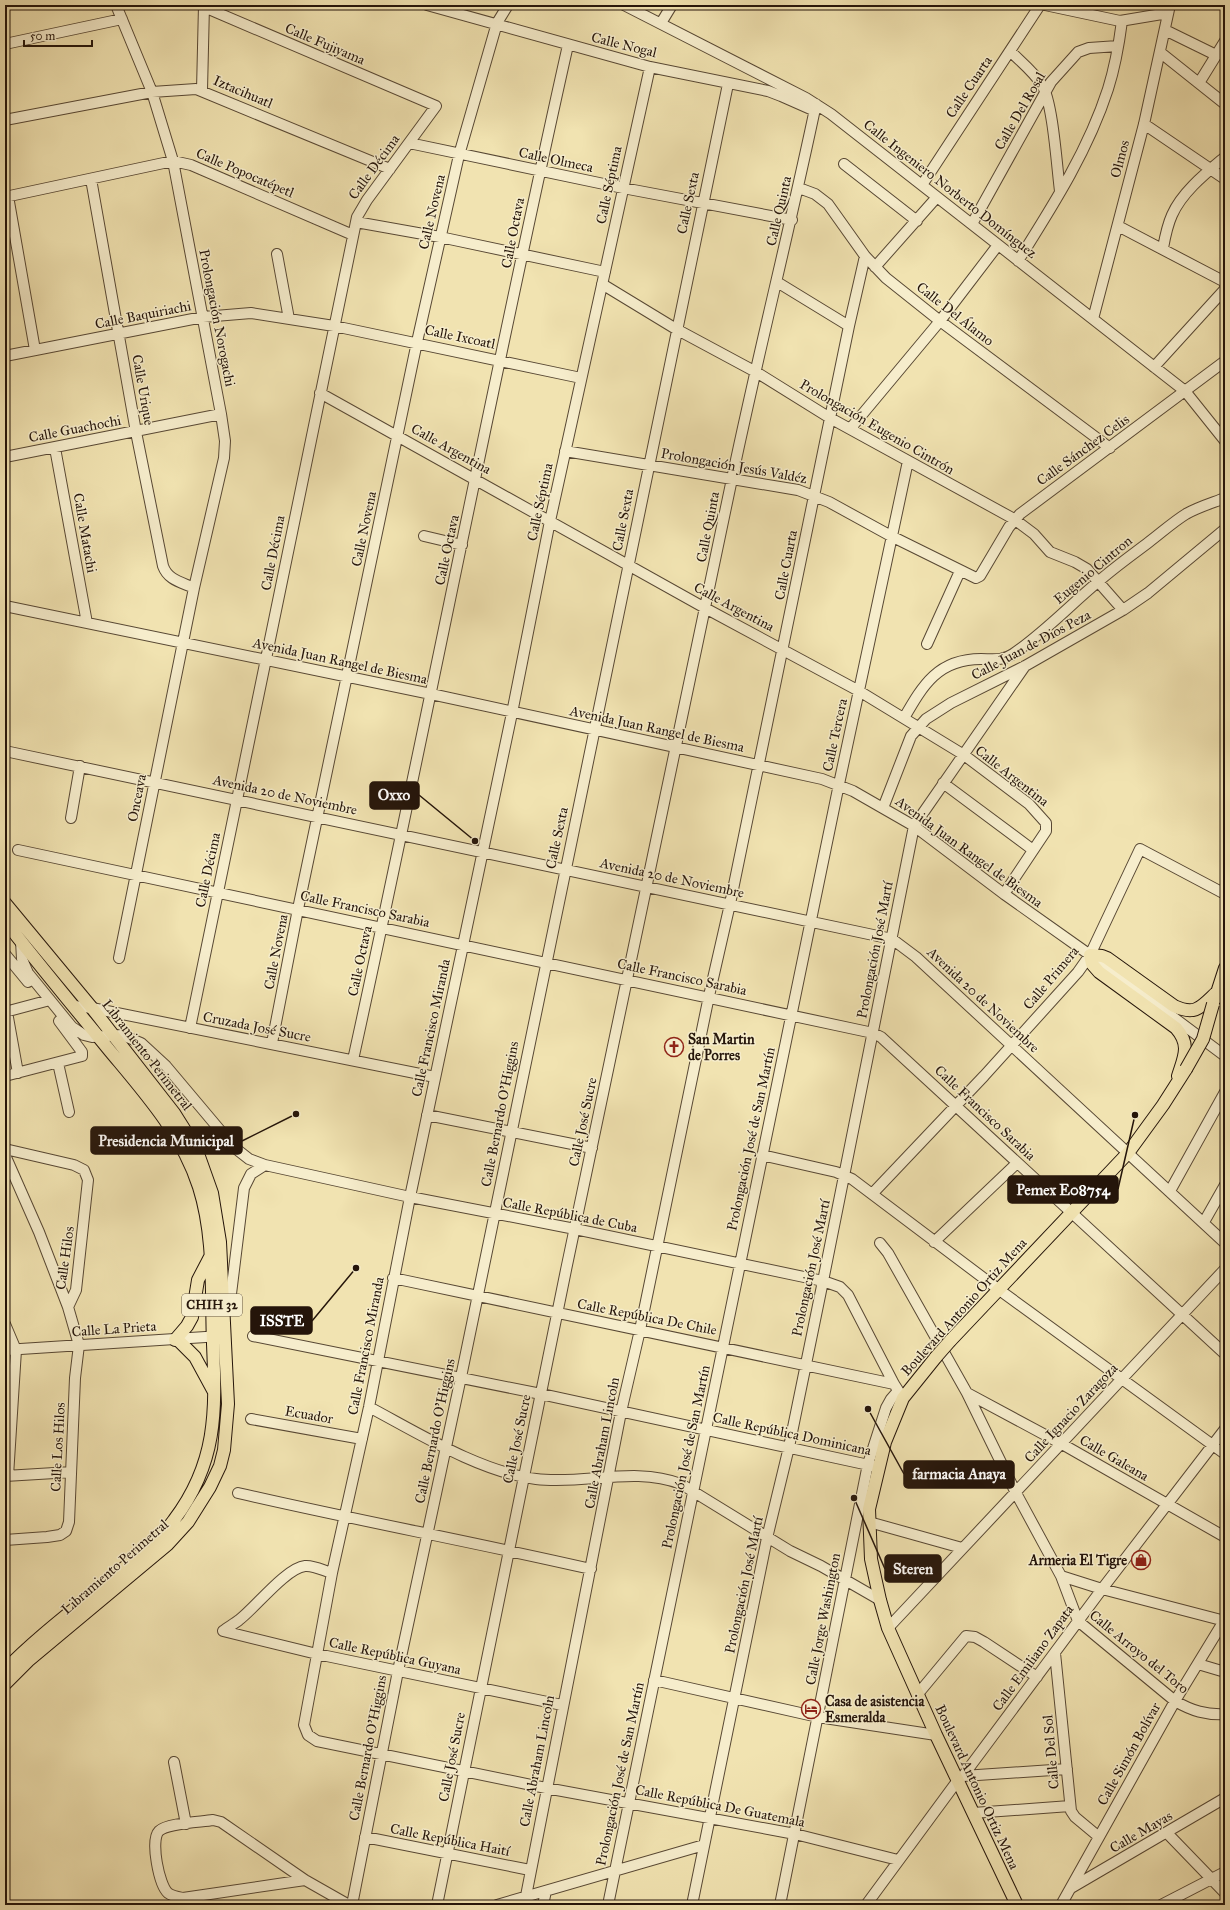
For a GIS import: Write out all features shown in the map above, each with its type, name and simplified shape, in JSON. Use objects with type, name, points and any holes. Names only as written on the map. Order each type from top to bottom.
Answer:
[{"type":"main road","name":"Libramiento Perimetral","points":[[5,903],[92,1008],[174,1113],[188,1132],[203,1164],[216,1216],[224,1314],[228,1404],[224,1450],[216,1473],[200,1506],[167,1545],[28,1661],[5,1684]]},
{"type":"main road","name":"Libramiento Perimetral","points":[[5,921],[155,1106],[186,1153],[200,1188],[205,1208],[210,1256],[215,1394],[214,1426],[207,1459],[196,1487],[175,1519],[159,1539],[40,1638],[5,1670]]},
{"type":"main road","points":[[1173,1091],[1185,1052],[1186,1043],[1182,1035],[1176,1028],[1095,969],[1090,955],[1107,958],[1174,1006],[1182,1010],[1196,1010],[1216,992]]},
{"type":"main road","name":"Boulevard Antonio Ortiz Mena","points":[[1017,1905],[973,1813],[960,1778],[936,1735],[917,1695],[888,1628],[871,1559],[869,1522],[873,1465],[894,1418],[899,1391],[936,1357],[998,1289],[1128,1153],[1173,1091],[1203,1039],[1216,992],[1225,968]]},
{"type":"main road","points":[[210,1256],[198,1280],[192,1317],[187,1326],[176,1339],[194,1357],[215,1394]]},
{"type":"street","name":"Prolongación Norogachi","points":[[116,5],[152,92],[173,161],[221,414],[225,445],[224,458],[182,643]]},
{"type":"street","name":"Calle Nogal","points":[[427,5],[497,23],[568,45],[650,67],[768,91],[816,108]]},
{"type":"street","name":"Calle Novena","points":[[272,1044],[298,909],[440,237],[459,155],[497,23],[508,5]]},
{"type":"street","name":"Calle Ingeniero Norberto Domínguez","points":[[624,5],[661,23],[816,108],[865,139],[1185,392],[1225,441]]},
{"type":"street","points":[[661,23],[672,5]]},
{"type":"street","name":"Calle Cuarta","points":[[922,185],[1040,5]]},
{"type":"street","points":[[1044,5],[1122,21],[1169,9]]},
{"type":"street","points":[[202,90],[204,6]]},
{"type":"street","name":"Calle Fujiyama","points":[[204,6],[436,106]]},
{"type":"street","name":"Olmos","points":[[1093,319],[1144,124],[1169,9]]},
{"type":"street","points":[[5,44],[122,19]]},
{"type":"street","points":[[1018,261],[1060,191],[1098,119],[1108,89],[1122,21]]},
{"type":"street","points":[[1165,30],[1216,55]]},
{"type":"street","points":[[1199,83],[1225,41]]},
{"type":"street","name":"Calle Octava","points":[[353,1060],[432,694],[539,171],[568,45]]},
{"type":"street","name":"Calle Del Rosal","points":[[972,224],[1051,82],[1078,52],[1089,48],[1118,46]]},
{"type":"street","points":[[1010,51],[1039,81],[1045,92],[1052,128],[1060,191]]},
{"type":"street","points":[[1160,53],[1225,104]]},
{"type":"street","name":"Calle Séptima","points":[[464,944],[550,521],[650,67]]},
{"type":"street","name":"Calle Sexta","points":[[545,963],[702,202],[728,84]]},
{"type":"street","name":"Iztacihuatl","points":[[5,120],[152,92],[179,89],[202,90],[390,169]]},
{"type":"street","name":"Calle Décima","points":[[190,1028],[356,222],[361,208],[436,106]]},
{"type":"street","name":"Calle Quinta","points":[[627,980],[732,478],[792,220],[816,108]]},
{"type":"street","points":[[1144,124],[1225,179]]},
{"type":"street","name":"Calle Olmeca","points":[[409,143],[459,155],[623,188],[792,220]]},
{"type":"street","points":[[1162,248],[1168,225],[1179,203],[1225,157]]},
{"type":"street","name":"Calle Popocatépetl","points":[[6,196],[173,161],[192,165],[353,235]]},
{"type":"street","points":[[844,164],[917,221]]},
{"type":"street","name":"Calle Urique","points":[[91,179],[120,334],[136,432],[163,566],[166,574],[171,578],[194,588]]},
{"type":"street","name":"Calle Del Álamo","points":[[799,188],[815,194],[828,204],[875,267],[940,321],[1110,448]]},
{"type":"street","points":[[6,196],[36,350]]},
{"type":"street","points":[[875,267],[937,197]]},
{"type":"street","points":[[356,222],[440,237],[605,272]]},
{"type":"street","points":[[1118,226],[1225,282]]},
{"type":"street","points":[[850,429],[940,321],[998,245]]},
{"type":"street","points":[[277,254],[289,318]]},
{"type":"street","name":"Calle Cuarta","points":[[709,996],[730,904],[849,326],[866,256]]},
{"type":"street","points":[[777,282],[849,326]]},
{"type":"street","name":"Prolongación Eugenio Cintrón","points":[[602,284],[676,329],[756,372],[830,418],[1014,519],[1034,534],[1050,552],[1082,566],[1098,581],[1123,610]]},
{"type":"street","points":[[1154,367],[1225,289]]},
{"type":"street","name":"Calle Baquiriachi","points":[[5,356],[203,317],[251,313],[334,326]]},
{"type":"street","name":"Calle Ixcoatl","points":[[334,326],[417,342],[581,378]]},
{"type":"street","name":"Calle Sánchez Celis","points":[[976,578],[980,576],[1014,519],[1225,361]]},
{"type":"street","name":"Calle Argentina","points":[[320,393],[705,608],[859,691],[964,755],[1029,804],[1044,819],[1047,830],[1004,894]]},
{"type":"street","name":"Calle Guachochi","points":[[5,457],[221,414]]},
{"type":"street","name":"Calle Matachi","points":[[55,448],[87,623]]},
{"type":"street","name":"Prolongación Jesús Valdéz","points":[[565,451],[798,490],[814,495],[891,536],[976,578]]},
{"type":"street","name":"Calle Tercera","points":[[792,1014],[810,920],[908,461]]},
{"type":"street","name":"Eugenio Cintron","points":[[996,660],[1013,654],[1073,605],[1098,581],[1178,520],[1193,511],[1225,498]]},
{"type":"street","name":"Calle Juan de Dios Peza","points":[[883,808],[905,750],[911,736],[918,726],[951,703],[1025,666],[1123,610],[1148,593],[1225,529]]},
{"type":"street","points":[[424,536],[462,545]]},
{"type":"street","points":[[927,644],[960,571]]},
{"type":"street","name":"Avenida Juan Rangel de Biesma","points":[[5,606],[432,694],[512,713],[676,747],[839,784],[914,826],[1225,1056]]},
{"type":"street","name":"Onceava","points":[[119,958],[182,643]]},
{"type":"street","points":[[904,718],[919,692],[930,678],[941,669],[956,662],[969,660],[996,660],[1005,676]]},
{"type":"street","name":"Prolongación José Martí","points":[[692,1905],[767,1538],[789,1447],[823,1282],[914,826],[1025,666]]},
{"type":"street","name":"Avenida 20 de Noviembre","points":[[5,750],[647,888],[810,920],[892,939],[916,957],[1225,1243]]},
{"type":"street","points":[[71,818],[80,766]]},
{"type":"street","points":[[943,783],[1033,850]]},
{"type":"street","name":"Calle Primera","points":[[873,1194],[1078,972],[1090,955],[1140,849],[1225,894]]},
{"type":"street","name":"Calle Francisco Sarabia","points":[[18,850],[464,944],[545,963],[709,996],[873,1033],[881,1037],[956,1105],[1225,1354]]},
{"type":"street","points":[[5,1076],[80,1058],[83,1055],[24,966],[21,941]]},
{"type":"street","name":"Calle Francisco Miranda","points":[[324,1742],[317,1741],[308,1736],[304,1725],[332,1573],[369,1407],[393,1278],[464,944]]},
{"type":"street","points":[[5,954],[47,1001],[78,1032],[99,1038],[112,1035]]},
{"type":"street","name":"Calle Bernardo O'Higgins","points":[[351,1905],[381,1753],[428,1533],[444,1448],[494,1214],[545,963]]},
{"type":"street","name":"Calle José Sucre","points":[[437,1905],[480,1687],[510,1550],[523,1477],[627,980]]},
{"type":"street","name":"Calle Abraham Lincoln","points":[[526,1896],[562,1705],[610,1476],[621,1412],[658,1247],[709,996]]},
{"type":"street","points":[[18,1073],[6,1012],[47,1001]]},
{"type":"street","name":"Cruzada José Sucre","points":[[74,1006],[92,1008],[435,1077]]},
{"type":"street","name":"Prolongación José de San Martín","points":[[608,1905],[692,1492],[792,1014]]},
{"type":"street","name":"Calle República de Cuba","points":[[112,1035],[131,1038],[151,1051],[166,1066],[235,1148],[249,1159],[265,1165],[410,1197],[575,1229],[740,1264],[840,1287],[848,1295],[899,1391]]},
{"type":"street","points":[[58,1063],[69,1112]]},
{"type":"street","points":[[1170,1191],[1225,1092]]},
{"type":"street","points":[[427,1116],[592,1148]]},
{"type":"street","name":"Calle Hilos","points":[[5,1149],[74,1164],[81,1167],[86,1173],[88,1188],[80,1263],[76,1290],[68,1307],[79,1345]]},
{"type":"street","points":[[5,1155],[39,1232],[68,1307]]},
{"type":"street","points":[[762,1155],[844,1175],[873,1194],[934,1242],[1225,1454]]},
{"type":"street","points":[[934,1242],[1017,1162]]},
{"type":"street","points":[[224,1314],[231,1294],[244,1188],[251,1174],[265,1165]]},
{"type":"street","points":[[1204,1222],[1225,1185]]},
{"type":"street","name":"Calle Arroyo del Toro","points":[[880,1243],[888,1253],[967,1393],[1016,1493],[1061,1576],[1078,1621],[1175,1701],[1191,1710],[1205,1714],[1225,1714]]},
{"type":"street","name":"Calle Ignacio Zaragoza","points":[[888,1628],[962,1548],[1062,1444],[1182,1313],[1225,1269]]},
{"type":"street","name":"Calle República De Chile","points":[[393,1278],[805,1364],[899,1391]]},
{"type":"street","points":[[5,1324],[16,1350],[6,1476],[71,1472]]},
{"type":"street","name":"Calle La Prieta","points":[[5,1350],[225,1336]]},
{"type":"street","name":"Calle República Dominicana","points":[[253,1336],[460,1377],[873,1465]]},
{"type":"street","name":"Calle Los Hilos","points":[[5,1540],[48,1537],[66,1531],[69,1522],[75,1378],[79,1345]]},
{"type":"street","name":"Calle Galeana","points":[[967,1393],[1062,1444],[1225,1537]]},
{"type":"street","points":[[369,1407],[444,1448],[489,1466],[523,1477],[554,1480],[610,1476],[653,1477],[668,1479],[767,1538],[880,1600]]},
{"type":"street","name":"Ecuador","points":[[251,1418],[362,1439]]},
{"type":"street","name":"Calle Emiliano Zapata","points":[[866,1905],[898,1860],[1225,1428]]},
{"type":"street","name":"Calle Jorge Washington","points":[[780,1905],[845,1580],[873,1465]]},
{"type":"street","points":[[238,1493],[345,1518],[428,1533],[591,1569]]},
{"type":"street","points":[[869,1522],[962,1548]]},
{"type":"street","name":"Calle República Guyana","points":[[332,1573],[311,1566],[305,1566],[297,1569],[281,1580],[239,1620],[223,1631],[317,1654],[562,1705]]},
{"type":"street","points":[[1061,1576],[1102,1589],[1225,1620]]},
{"type":"street","name":"Calle Simón Bolívar","points":[[1063,1904],[1175,1701],[1225,1620]]},
{"type":"street","points":[[917,1695],[963,1638],[969,1636],[984,1642],[1038,1677]]},
{"type":"street","name":"Calle Del Sol","points":[[1055,1653],[1070,1806],[1075,1817],[1099,1837]]},
{"type":"street","points":[[1198,1664],[1225,1672]]},
{"type":"street","points":[[654,1680],[818,1717],[936,1735]]},
{"type":"street","name":"Calle República De Guatemala","points":[[324,1742],[546,1788],[794,1834],[898,1860]]},
{"type":"street","points":[[174,1762],[186,1824]]},
{"type":"street","points":[[960,1778],[1067,1769]]},
{"type":"street","name":"Calle Mayas","points":[[1071,1888],[1225,1798]]},
{"type":"street","points":[[973,1813],[1070,1806]]},
{"type":"street","points":[[305,1880],[183,1898],[168,1893],[163,1886],[154,1847],[155,1836],[163,1828],[213,1820],[221,1822],[305,1880],[351,1905]]},
{"type":"street","points":[[1167,1833],[1225,1893]]},
{"type":"street","name":"Calle República Haití","points":[[365,1837],[530,1870]]},
{"type":"street","points":[[497,1905],[704,1845]]},
{"type":"street","points":[[1161,1905],[1225,1872]]},
{"type":"street","points":[[543,1905],[546,1891]]},
{"type":"place","name":"Oxxo","points":[[475,841]]},
{"type":"place","name":"San Martin de Porres","points":[[674,1047]]},
{"type":"place","name":"Presidencia Municipal","points":[[296,1114]]},
{"type":"place","name":"Pemex E08754","points":[[1135,1115]]},
{"type":"place","name":"ISSTE","points":[[356,1268]]},
{"type":"place","name":"farmacia Anaya","points":[[868,1409]]},
{"type":"place","name":"Steren","points":[[854,1498]]},
{"type":"place","name":"Armeria El Tigre","points":[[1141,1560]]},
{"type":"place","name":"Casa de asistencia Esmeralda","points":[[811,1709]]}]
